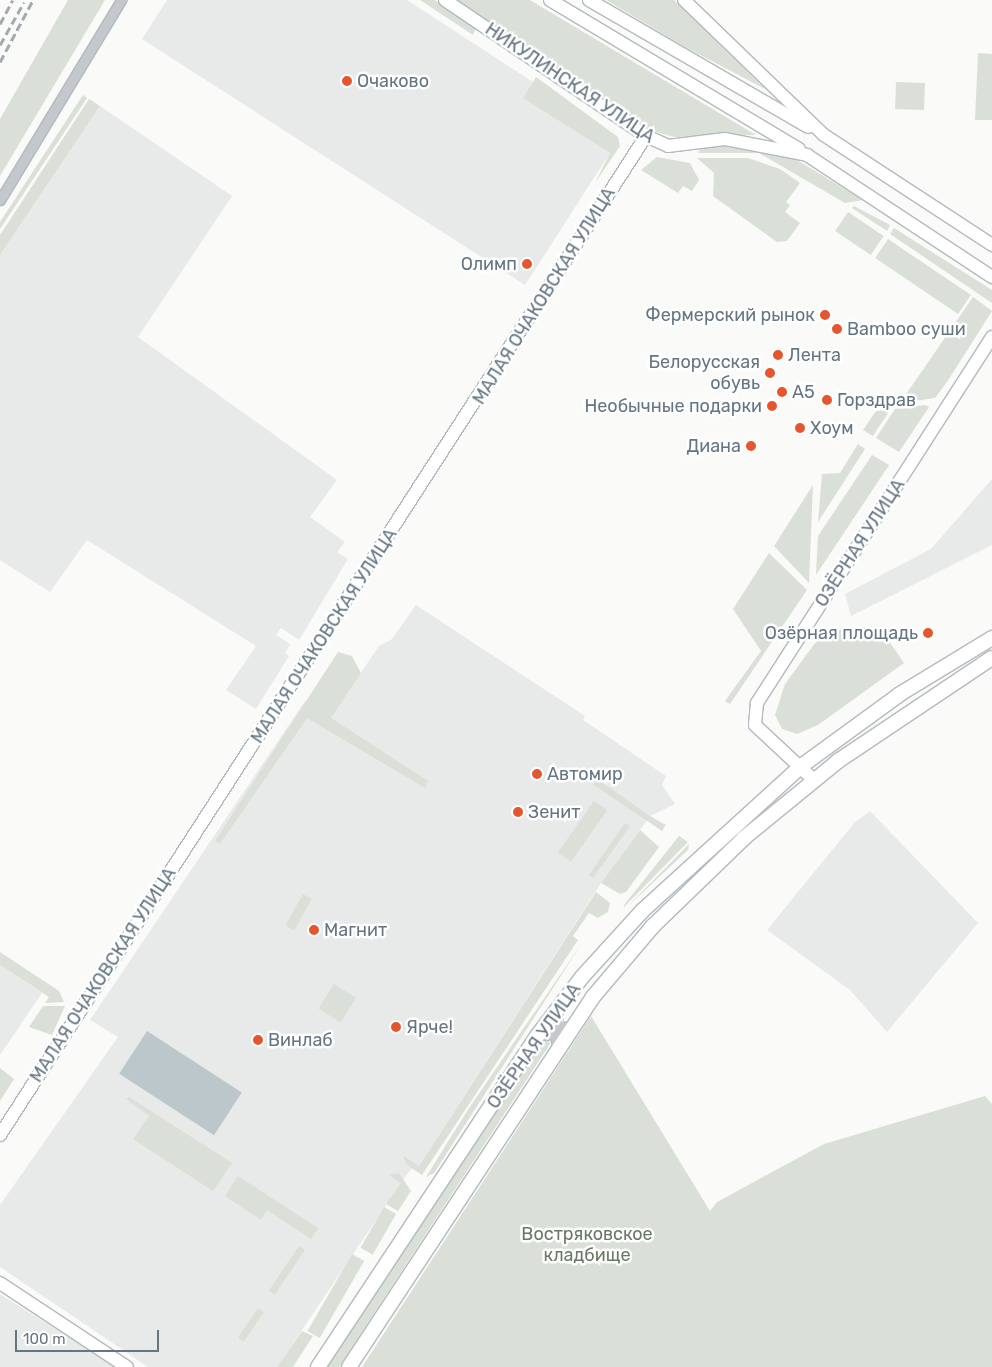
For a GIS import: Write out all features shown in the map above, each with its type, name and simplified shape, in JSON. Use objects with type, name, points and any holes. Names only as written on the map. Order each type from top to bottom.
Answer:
[{"type":"main road","points":[[800,767],[900,694],[992,638]]},
{"type":"main road","points":[[811,784],[992,658]]},
{"type":"main road","name":"ОЗЁРНАЯ УЛИЦА","points":[[318,1367],[537,1036],[556,1011],[642,911],[800,767]]},
{"type":"main road","name":"ОЗЁРНАЯ УЛИЦА","points":[[349,1367],[574,1025],[653,926],[744,838],[811,784]]},
{"type":"street","points":[[0,200],[121,0]]},
{"type":"street","name":"НИКУЛИНСКАЯ УЛИЦА","points":[[445,0],[646,136],[668,146],[725,139],[807,155],[992,277]]},
{"type":"street","points":[[550,0],[807,155]]},
{"type":"street","points":[[589,0],[824,135],[992,245]]},
{"type":"street","points":[[684,0],[824,135]]},
{"type":"street","name":"МАЛАЯ ОЧАКОВСКАЯ УЛИЦА","points":[[0,1135],[646,136]]},
{"type":"street","name":"ОЗЁРНАЯ УЛИЦА","points":[[811,784],[800,767],[755,725],[756,703],[992,337]]},
{"type":"street","points":[[556,1011],[554,1018],[560,1028],[574,1025]]},
{"type":"street","points":[[537,1036],[548,1031],[555,1034],[557,1049]]},
{"type":"street","points":[[0,1283],[127,1367]]},
{"type":"shaded area","points":[[167,0],[407,0],[533,82],[524,98],[610,153],[525,285],[142,39]]},
{"type":"shaded area","points":[[100,106],[232,196],[138,337],[337,480],[310,517],[345,542],[337,552],[348,559],[299,640],[281,628],[276,635],[290,644],[285,653],[289,656],[256,709],[226,690],[256,646],[87,540],[50,592],[0,560],[0,255]]},
{"type":"shaded area","points":[[992,479],[992,545],[851,616],[845,594],[931,549]]},
{"type":"shaded area","points":[[416,605],[585,716],[583,720],[666,776],[662,785],[675,804],[650,816],[601,883],[419,1166],[415,1164],[403,1180],[277,1367],[148,1367],[0,1267],[0,1205],[118,1037],[90,1020],[305,701],[331,717],[379,646],[392,639]]},
{"type":"shaded area","points":[[870,811],[978,923],[887,1032],[850,990],[767,930],[855,822]]},
{"type":"shaded area","points":[[0,965],[42,993],[0,1055]]},
{"type":"shaded area","points":[[147,1031],[242,1093],[214,1135],[119,1074]]},
{"type":"shaded area","points":[[0,1294],[116,1367],[0,1367]]},
{"type":"green space","points":[[68,0],[105,0],[0,176],[0,119]]},
{"type":"green space","points":[[420,0],[435,0],[476,28],[473,35]]},
{"type":"green space","points":[[455,0],[530,0],[756,135],[674,137],[650,130]]},
{"type":"green space","points":[[606,0],[674,0],[765,89],[685,47]]},
{"type":"green space","points":[[978,53],[992,54],[992,120],[975,120]]},
{"type":"green space","points":[[536,77],[618,137],[620,146],[595,183],[610,153],[523,98]]},
{"type":"green space","points":[[896,82],[925,83],[924,110],[895,109]]},
{"type":"green space","points":[[83,95],[87,98],[0,229],[0,222]]},
{"type":"green space","points":[[89,99],[100,106],[0,255],[0,235]]},
{"type":"green space","points":[[703,144],[777,148],[863,200],[845,203],[759,153],[698,153]]},
{"type":"green space","points":[[657,157],[690,163],[699,180],[692,191],[683,186],[678,193],[641,170]]},
{"type":"green space","points":[[697,158],[748,158],[780,169],[800,183],[786,202],[790,205],[785,212],[800,223],[787,241],[777,242],[713,196],[714,173]]},
{"type":"green space","points":[[854,206],[890,225],[887,231],[852,208]]},
{"type":"green space","points":[[848,212],[884,236],[871,255],[835,231]]},
{"type":"green space","points":[[894,228],[992,290],[992,303],[890,234]]},
{"type":"green space","points":[[888,239],[971,295],[958,314],[875,258]]},
{"type":"green space","points":[[973,297],[992,311],[949,379],[935,398],[900,403]]},
{"type":"green space","points":[[925,405],[929,407],[899,452],[876,438],[895,409]]},
{"type":"green space","points":[[890,410],[873,436],[863,430],[876,411]]},
{"type":"green space","points":[[858,444],[865,449],[818,522],[822,474],[840,473]]},
{"type":"green space","points":[[872,455],[889,465],[816,575],[818,536]]},
{"type":"green space","points":[[813,485],[809,583],[774,546]]},
{"type":"green space","points":[[769,553],[807,590],[730,704],[725,701],[761,651],[733,609]]},
{"type":"green space","points":[[864,627],[873,636],[884,634],[904,663],[818,725],[797,734],[782,729],[775,715],[785,684],[815,643],[842,629]]},
{"type":"green space","points":[[338,652],[352,656],[361,673],[331,718],[428,781],[425,788],[307,718],[220,844],[215,841]]},
{"type":"green space","points":[[597,779],[666,825],[662,831],[594,785]]},
{"type":"green space","points":[[594,801],[607,810],[571,862],[558,853]]},
{"type":"green space","points":[[625,823],[630,826],[593,878],[589,875]]},
{"type":"green space","points":[[640,830],[659,847],[626,892],[620,894],[601,883]]},
{"type":"green space","points":[[679,836],[688,842],[624,907],[624,905]]},
{"type":"green space","points":[[689,844],[688,850],[626,908]]},
{"type":"green space","points":[[596,892],[610,903],[608,912],[598,918],[589,913],[573,936],[578,940],[422,1175],[407,1165],[403,1156],[419,1166]]},
{"type":"green space","points":[[303,894],[312,899],[294,930],[286,925]]},
{"type":"green space","points":[[582,943],[434,1173],[426,1177],[469,1108]]},
{"type":"green space","points":[[0,952],[59,991],[64,1002],[45,1003],[49,997],[0,965]]},
{"type":"green space","points":[[334,984],[356,998],[341,1022],[319,1009]]},
{"type":"green space","points":[[43,1006],[65,1006],[52,1035],[29,1027]]},
{"type":"green space","name":"Востряковское кладбище","points":[[591,1016],[710,1211],[717,1202],[824,1144],[985,1096],[992,1104],[992,1367],[362,1367]]},
{"type":"green space","points":[[548,1038],[550,1044],[339,1367],[324,1367],[542,1039]]},
{"type":"green space","points":[[0,1068],[14,1079],[0,1101]]},
{"type":"green space","points":[[129,1097],[232,1163],[213,1191],[133,1139],[149,1116],[126,1099]]},
{"type":"green space","points":[[399,1173],[411,1191],[398,1211],[386,1204],[401,1183],[389,1175]]},
{"type":"green space","points":[[238,1176],[318,1228],[311,1239],[267,1210],[261,1220],[225,1196]]},
{"type":"green space","points":[[384,1207],[396,1214],[373,1255],[360,1248]]},
{"type":"green space","points":[[299,1246],[305,1250],[275,1295],[269,1291]]},
{"type":"green space","points":[[352,1254],[364,1261],[320,1338],[308,1331]]},
{"type":"green space","points":[[258,1308],[264,1312],[244,1342],[238,1338]]},
{"type":"green space","points":[[302,1331],[313,1336],[293,1367],[277,1367]]},
{"type":"railway","points":[[0,24],[13,0]]},
{"type":"railway","points":[[0,62],[33,0]]},
{"type":"railway","points":[[0,45],[24,2]]},
{"type":"place","name":"Очаково","points":[[347,81]]},
{"type":"place","name":"Олимп","points":[[527,264]]},
{"type":"place","name":"Фермерский рынок","points":[[825,315]]},
{"type":"place","name":"Bamboo суши","points":[[837,329]]},
{"type":"place","name":"Лента","points":[[778,355]]},
{"type":"place","name":"Белорусская обувь","points":[[770,373]]},
{"type":"place","name":"А5","points":[[782,392]]},
{"type":"place","name":"Горздрав","points":[[827,400]]},
{"type":"place","name":"Необычные подарки","points":[[772,406]]},
{"type":"place","name":"Хоум","points":[[800,428]]},
{"type":"place","name":"Диана","points":[[751,446]]},
{"type":"place","name":"Озёрная площадь","points":[[928,633]]},
{"type":"place","name":"Автомир","points":[[537,774]]},
{"type":"place","name":"Зенит","points":[[518,812]]},
{"type":"place","name":"Магнит","points":[[314,930]]},
{"type":"place","name":"Ярче!","points":[[396,1027]]},
{"type":"place","name":"Винлаб","points":[[258,1040]]}]
